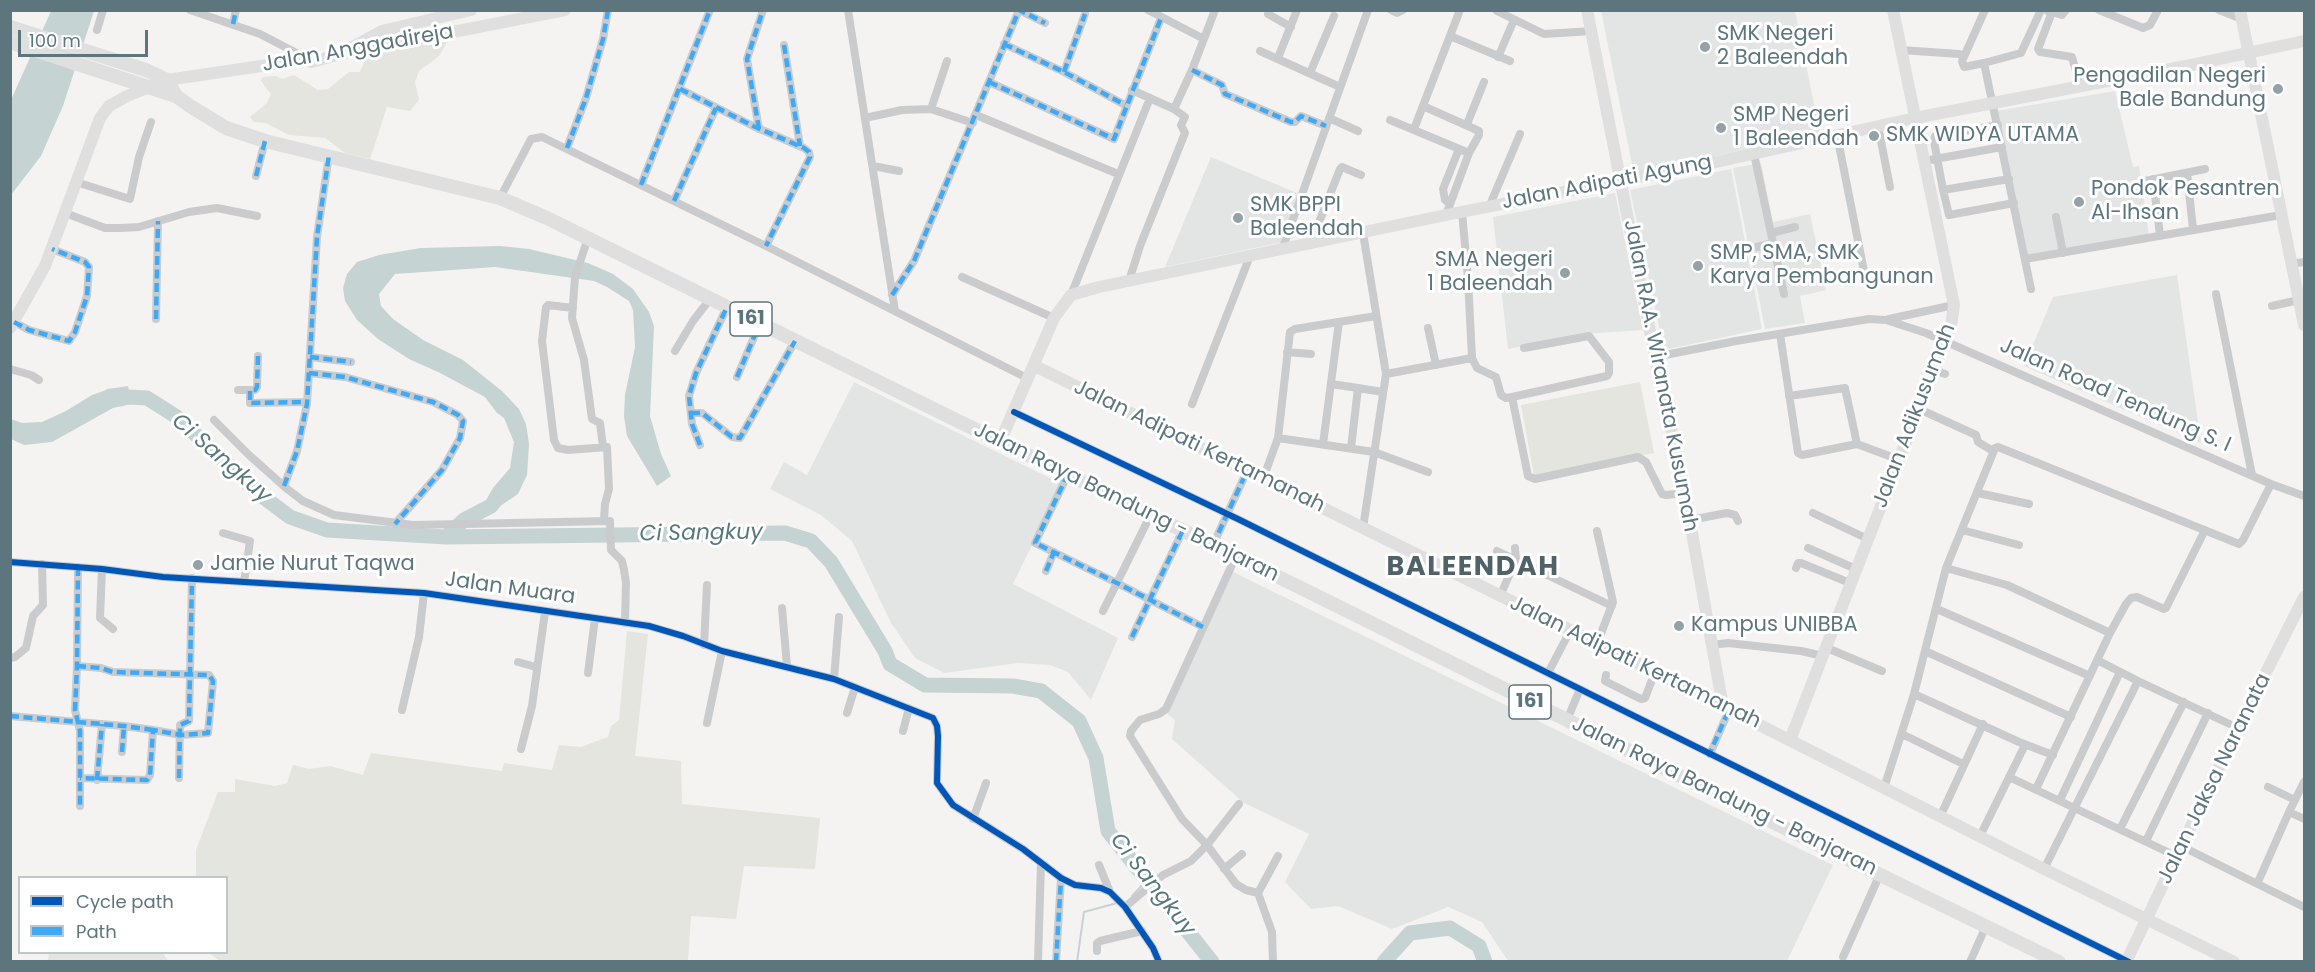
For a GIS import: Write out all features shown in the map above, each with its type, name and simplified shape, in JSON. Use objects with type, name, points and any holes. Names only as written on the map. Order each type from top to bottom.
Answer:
[{"type":"main road","points":[[341,54],[382,31],[471,10]]},
{"type":"main road","name":"Jalan Anggadireja","points":[[12,325],[45,267],[103,112],[120,99],[167,80],[308,59],[311,62],[341,54],[566,10]]},
{"type":"main road","name":"Jalan RAA. Wiranata Kusumah","points":[[1587,10],[1655,357],[1670,417],[1712,645],[1726,708]]},
{"type":"main road","name":"Jalan Adikusumah","points":[[1790,740],[1919,410],[1939,372],[1954,305],[1893,10]]},
{"type":"main road","points":[[2241,15],[2304,325]]},
{"type":"main road","points":[[10,27],[85,49],[146,70],[167,80]]},
{"type":"main road","name":"Jalan Adipati Agung","points":[[1071,295],[1364,233],[1448,210],[1462,212],[1621,181],[1993,102],[2304,41]]},
{"type":"main road","name":"Jalan Raya Bandung - Banjaran","points":[[10,42],[176,96],[217,124],[265,141],[500,198],[547,218],[2059,962]]},
{"type":"main road","name":"Jalan Raya Bandung - Banjaran","points":[[167,80],[176,96]]},
{"type":"main road","points":[[1000,442],[1054,318],[1071,295]]},
{"type":"main road","name":"Jalan Adipati Kertamanah","points":[[1035,366],[1655,672],[1940,817],[2234,962]]},
{"type":"main road","name":"Jalan Jaksa Naranata","points":[[2127,961],[2145,919],[2304,597]]},
{"type":"street","points":[[97,30],[103,10]]},
{"type":"street","points":[[190,10],[260,34],[308,59]]},
{"type":"street","points":[[233,24],[236,10]]},
{"type":"street","points":[[567,148],[586,98],[603,39],[608,10]]},
{"type":"street","points":[[641,185],[710,10]]},
{"type":"street","points":[[759,129],[747,59],[763,10]]},
{"type":"street","points":[[848,10],[895,311]]},
{"type":"street","points":[[892,295],[914,261],[1019,10],[1045,23]]},
{"type":"street","points":[[1148,10],[1204,39]]},
{"type":"street","points":[[1174,109],[1215,10]]},
{"type":"street","points":[[1278,58],[1297,10]]},
{"type":"street","points":[[1282,250],[1368,10]]},
{"type":"street","points":[[1391,10],[1397,13],[1403,10]]},
{"type":"street","points":[[1414,129],[1460,10]]},
{"type":"street","points":[[1985,10],[1962,64],[1964,67],[2021,53],[2041,10]]},
{"type":"street","points":[[2066,10],[2062,15],[2050,11],[2038,49],[2040,52],[2072,57],[2080,86]]},
{"type":"street","points":[[2099,10],[2143,28],[2150,25],[2158,10]]},
{"type":"street","points":[[2219,10],[2241,15]]},
{"type":"street","points":[[1497,11],[1544,34],[1592,31]]},
{"type":"street","points":[[1064,72],[1085,14]]},
{"type":"street","points":[[1268,14],[1291,27]]},
{"type":"street","points":[[1310,73],[1334,16]]},
{"type":"street","points":[[989,82],[1114,139],[1125,105],[1161,18]]},
{"type":"street","points":[[1498,57],[1515,20]]},
{"type":"street","points":[[1450,36],[1510,61]]},
{"type":"street","points":[[784,45],[800,146]]},
{"type":"street","points":[[1004,45],[1064,72],[1125,105]]},
{"type":"street","points":[[1901,50],[1959,54]]},
{"type":"street","points":[[1260,51],[1340,87]]},
{"type":"street","points":[[931,109],[947,61]]},
{"type":"street","points":[[1984,63],[2031,289]]},
{"type":"street","points":[[1192,70],[1222,85],[1225,94],[1291,122],[1295,122],[1301,116],[1358,131]]},
{"type":"street","points":[[1467,124],[1485,82]]},
{"type":"street","points":[[680,88],[759,129],[807,150],[810,157],[766,246]]},
{"type":"street","points":[[1129,281],[1140,246],[1185,133],[1181,125],[1185,117],[1174,109],[1131,90]]},
{"type":"street","points":[[1071,295],[1150,98]]},
{"type":"street","points":[[1423,106],[1467,124],[1479,133],[1469,153],[1448,210]]},
{"type":"street","points":[[674,201],[716,108]]},
{"type":"street","points":[[865,118],[902,110],[931,109],[974,119],[1118,174]]},
{"type":"street","points":[[1390,120],[1469,153]]},
{"type":"street","points":[[76,182],[130,199],[139,157],[151,122]]},
{"type":"street","points":[[1998,125],[1935,136],[1943,190],[1949,215],[2014,203]]},
{"type":"street","points":[[1878,126],[1890,187]]},
{"type":"street","points":[[1489,207],[1520,134]]},
{"type":"street","points":[[1837,135],[1866,281]]},
{"type":"street","points":[[500,198],[531,139],[542,137],[1029,378]]},
{"type":"street","points":[[256,176],[265,141]]},
{"type":"street","points":[[1924,161],[2002,147]]},
{"type":"street","points":[[1448,210],[1443,189],[1459,149]]},
{"type":"street","points":[[1754,154],[1784,294]]},
{"type":"street","points":[[284,486],[297,452],[307,402],[317,237],[329,155]]},
{"type":"street","points":[[873,166],[899,171]]},
{"type":"street","points":[[1310,244],[1340,169],[1342,167],[1361,175]]},
{"type":"street","points":[[2160,235],[2149,180],[2205,169]]},
{"type":"street","points":[[2187,173],[2193,229]]},
{"type":"street","points":[[1943,190],[2009,179]]},
{"type":"street","points":[[65,213],[105,228],[139,227],[189,212],[218,208],[257,216]]},
{"type":"street","points":[[1462,212],[1472,358],[1477,368],[1496,377],[1503,397],[1607,376],[1609,373],[1609,362],[1589,336],[1524,348]]},
{"type":"street","points":[[2025,259],[2281,215]]},
{"type":"street","points":[[2056,217],[2063,253]]},
{"type":"street","points":[[156,319],[158,221]]},
{"type":"street","points":[[1771,233],[1795,227]]},
{"type":"street","points":[[1363,528],[1386,374],[1364,233]]},
{"type":"street","points":[[588,238],[575,277],[573,308],[575,333],[584,360],[591,419],[600,423],[603,447]]},
{"type":"street","points":[[1756,247],[1773,243]]},
{"type":"street","points":[[12,325],[69,342],[75,332],[87,296],[89,267],[85,262],[52,249]]},
{"type":"street","points":[[1192,404],[1250,256]]},
{"type":"street","points":[[2291,264],[2304,262]]},
{"type":"street","points":[[962,277],[1054,318]]},
{"type":"street","points":[[2216,294],[2252,475]]},
{"type":"street","points":[[675,351],[710,299]]},
{"type":"street","points":[[2272,306],[2299,300]]},
{"type":"street","points":[[573,308],[548,305],[546,307],[542,341],[554,440],[556,446],[563,449],[603,447],[608,449],[609,489],[605,504],[611,550],[622,561],[624,570],[625,623]]},
{"type":"street","points":[[1655,357],[1780,334],[1869,320],[1886,320],[1954,305]]},
{"type":"street","points":[[700,445],[692,424],[690,392],[696,373],[727,307]]},
{"type":"street","points":[[1263,479],[1278,438],[1287,352],[1292,330],[1376,316]]},
{"type":"street","name":"Jalan Road Tendung S. I","points":[[1886,320],[1945,341],[2271,484],[2304,496]]},
{"type":"street","points":[[1323,444],[1339,322]]},
{"type":"street","points":[[737,377],[760,323]]},
{"type":"street","points":[[1428,328],[1436,365]]},
{"type":"street","points":[[1780,334],[1800,454],[1857,444],[1900,460]]},
{"type":"street","points":[[691,413],[702,413],[732,436],[740,438],[795,341]]},
{"type":"street","points":[[1287,352],[1311,354]]},
{"type":"street","points":[[238,390],[255,390],[258,356]]},
{"type":"street","points":[[310,357],[351,362]]},
{"type":"street","points":[[1386,374],[1472,358]]},
{"type":"street","points":[[10,369],[31,375],[39,381]]},
{"type":"street","points":[[309,373],[345,377],[433,402],[458,415],[463,421],[462,432],[442,470],[395,524]]},
{"type":"street","points":[[1331,384],[1383,392]]},
{"type":"street","points":[[1350,448],[1358,388]]},
{"type":"street","points":[[1789,396],[1845,388],[1857,444]]},
{"type":"street","points":[[250,390],[249,401],[251,403],[307,402]]},
{"type":"street","points":[[1512,397],[1528,476],[1531,479],[1638,457],[1646,462],[1662,494],[1684,493]]},
{"type":"street","points":[[1919,410],[1976,435],[1978,442],[2241,543],[2271,484]]},
{"type":"street","points":[[1014,412],[1228,514],[2127,961]]},
{"type":"street","points":[[214,420],[249,456],[284,486],[303,501],[334,515],[395,524],[607,522]]},
{"type":"street","points":[[1278,438],[1374,452],[1428,472]]},
{"type":"street","points":[[1884,788],[1914,694],[1946,568],[1996,449]]},
{"type":"street","points":[[1213,544],[1247,471]]},
{"type":"street","points":[[1068,474],[1034,542],[1203,627]]},
{"type":"street","points":[[1978,493],[2029,504]]},
{"type":"street","points":[[1690,520],[1727,513],[1735,515],[1738,521]]},
{"type":"street","points":[[1813,513],[1868,539]]},
{"type":"street","points":[[1103,611],[1151,514]]},
{"type":"street","points":[[1132,637],[1148,599],[1183,530]]},
{"type":"street","points":[[1962,530],[2019,545]]},
{"type":"street","points":[[2036,789],[2110,633],[2131,598],[2137,597],[2166,608],[2205,530]]},
{"type":"street","points":[[1597,531],[1612,597],[1612,606],[1597,644]]},
{"type":"street","points":[[223,533],[250,541],[244,582]]},
{"type":"street","points":[[1500,596],[1516,560],[1515,548]]},
{"type":"street","points":[[1808,548],[1856,569]]},
{"type":"street","points":[[1497,551],[1612,606]]},
{"type":"street","points":[[1046,571],[1054,552]]},
{"type":"street","points":[[1236,556],[1166,709],[1140,720],[1130,735],[1132,743],[1182,819],[1207,845],[1236,884],[1258,893]]},
{"type":"street","name":"Jalan Muara","points":[[10,562],[102,568],[163,577],[424,593],[657,628],[722,651],[834,679],[933,718],[938,726],[937,783],[953,806],[974,819]]},
{"type":"street","points":[[1796,568],[1798,563],[1801,563],[1850,583]]},
{"type":"street","points":[[10,658],[15,657],[26,648],[33,616],[43,605],[42,564]]},
{"type":"street","points":[[78,567],[78,666],[75,710],[80,731],[80,806]]},
{"type":"street","points":[[102,568],[100,618],[113,629]]},
{"type":"street","points":[[1946,568],[2007,585],[2110,633]]},
{"type":"street","points":[[179,778],[180,725],[189,721],[192,578]]},
{"type":"street","points":[[704,645],[707,585]]},
{"type":"street","points":[[402,710],[419,636],[424,593]]},
{"type":"street","points":[[782,608],[787,666]]},
{"type":"street","points":[[1937,609],[2090,676]]},
{"type":"street","points":[[522,749],[532,706],[545,612]]},
{"type":"street","points":[[834,679],[839,617]]},
{"type":"street","points":[[588,673],[596,618]]},
{"type":"street","points":[[1548,673],[1570,631]]},
{"type":"street","points":[[1712,645],[1728,643],[1825,652],[1882,671]]},
{"type":"street","points":[[707,723],[722,651]]},
{"type":"street","points":[[1925,651],[2071,717]]},
{"type":"street","points":[[2097,660],[2238,728]]},
{"type":"street","points":[[518,662],[536,667]]},
{"type":"street","points":[[10,716],[124,726],[181,735],[207,734],[213,678],[209,675],[113,672],[101,668],[78,666]]},
{"type":"street","points":[[1605,675],[1605,681],[1641,699],[1646,698],[1655,672]]},
{"type":"street","points":[[2060,800],[2120,672]]},
{"type":"street","points":[[2044,869],[2138,681]]},
{"type":"street","points":[[847,713],[855,687]]},
{"type":"street","points":[[1567,720],[1580,689]]},
{"type":"street","points":[[1914,694],[2025,745],[2053,755]]},
{"type":"street","points":[[2120,829],[2184,702]]},
{"type":"street","points":[[903,731],[909,708]]},
{"type":"street","points":[[1710,753],[1709,755],[1726,708]]},
{"type":"street","points":[[2146,841],[2208,712]]},
{"type":"street","points":[[98,780],[102,724]]},
{"type":"street","points":[[1940,817],[1983,724]]},
{"type":"street","points":[[122,752],[124,726]]},
{"type":"street","points":[[80,778],[147,780],[150,775],[153,730]]},
{"type":"street","points":[[1902,734],[1964,764]]},
{"type":"street","points":[[1980,836],[2025,745]]},
{"type":"street","points":[[2009,777],[2146,841],[2179,851],[2258,882],[2304,906]]},
{"type":"street","points":[[2258,882],[2304,782]]},
{"type":"street","points":[[986,783],[974,819],[1000,833],[1061,878],[1075,885],[1101,888],[1128,905],[1159,962]]},
{"type":"street","points":[[2268,787],[2295,800]]},
{"type":"street","points":[[1128,905],[1162,875],[1191,861],[1207,845],[1239,804]]},
{"type":"street","points":[[2289,812],[2304,819]]},
{"type":"street","points":[[1224,869],[1242,854]]},
{"type":"street","points":[[1273,962],[1272,932],[1258,893],[1278,856]]},
{"type":"street","points":[[1038,962],[1041,863]]},
{"type":"street","points":[[1099,865],[1110,892]]},
{"type":"street","points":[[1843,957],[1880,874]]},
{"type":"street","points":[[1056,962],[1061,878]]},
{"type":"street","points":[[1970,962],[1986,926]]},
{"type":"street","points":[[1097,951],[1097,943],[1100,941],[1142,931]]},
{"type":"shaded area","points":[[51,11],[94,11],[63,106],[41,156],[11,195],[10,102]]},
{"type":"shaded area","name":"SMK Negeri 2 Baleendah","points":[[1601,11],[1795,11],[1820,133],[1634,174]]},
{"type":"shaded area","points":[[448,41],[439,56],[419,71],[415,82],[419,100],[410,111],[387,107],[370,159],[345,153],[325,138],[289,135],[266,123],[254,122],[250,117],[267,103],[271,94],[261,81],[262,77],[276,76],[282,79],[294,75],[318,90],[328,89],[349,72],[360,72],[368,53]]},
{"type":"shaded area","name":"Pondok Pesantren Al-Ihsan","points":[[2115,91],[2133,167],[2139,166],[2149,236],[2024,255],[1996,111]]},
{"type":"shaded area","name":"SMK BPPI Baleendah","points":[[1211,157],[1299,194],[1283,242],[1165,267]]},
{"type":"shaded area","points":[[1761,163],[1773,222],[1810,214],[1826,290],[1800,296],[1805,323],[1765,329],[1733,168]]},
{"type":"shaded area","name":"SMP, SMA, SMK Karya Pembangunan","points":[[1731,169],[1762,329],[1664,350],[1630,190]]},
{"type":"shaded area","name":"SMA Negeri 1 Baleendah","points":[[1615,193],[1643,330],[1583,334],[1508,349],[1493,217]]},
{"type":"shaded area","points":[[500,246],[529,249],[588,263],[613,274],[633,289],[649,312],[654,326],[650,416],[661,454],[671,476],[657,486],[627,436],[624,416],[625,395],[635,347],[633,310],[629,301],[607,287],[594,281],[495,267],[395,274],[379,294],[381,306],[393,319],[423,340],[463,360],[502,391],[519,409],[526,424],[529,444],[527,475],[518,494],[497,508],[485,502],[493,488],[510,468],[514,442],[504,418],[497,413],[485,397],[409,359],[378,339],[357,320],[345,301],[343,288],[347,274],[357,262],[379,255],[421,248]]},
{"type":"shaded area","points":[[2177,275],[2201,443],[2024,366],[2053,297]]},
{"type":"shaded area","points":[[854,382],[1062,484],[1013,584],[1118,638],[1091,700],[1068,672],[1050,665],[1018,663],[944,673],[915,658],[891,623],[852,541],[821,515],[770,489],[784,462],[807,475]]},
{"type":"shaded area","points":[[1640,382],[1654,453],[1534,476],[1521,405]]},
{"type":"shaded area","points":[[128,386],[132,404],[113,408],[52,442],[24,445],[11,439],[11,419],[22,423],[42,422],[92,395]]},
{"type":"shaded area","points":[[1229,570],[1833,865],[1787,961],[1508,961],[1482,922],[1448,907],[1392,929],[1338,906],[1311,909],[1285,882],[1309,834],[1244,803],[1172,739],[1175,720],[1164,711]]},
{"type":"shaded area","points":[[627,631],[648,634],[635,756],[681,761],[682,804],[820,818],[815,869],[744,866],[736,919],[691,916],[688,961],[222,962],[210,954],[228,954],[228,876],[196,876],[196,850],[218,792],[235,792],[235,779],[275,786],[287,783],[293,765],[309,769],[330,766],[363,775],[371,753],[502,771],[504,763],[552,770],[559,745],[581,747],[608,737],[611,726],[619,720]]},
{"type":"shaded area","points":[[49,954],[164,954],[168,961],[48,961]]},
{"type":"waterway","name":"Ci Sangkuy","points":[[110,396],[147,398],[177,417],[258,493],[290,517],[327,530],[446,537],[785,533],[811,541],[831,562],[885,651],[890,664],[925,685],[1013,686],[1041,691],[1079,721],[1096,758],[1108,831],[1212,962]]},
{"type":"waterway","points":[[450,533],[464,520],[491,506],[503,491]]},
{"type":"waterway","points":[[1132,896],[1147,880]]},
{"type":"waterway","points":[[1077,962],[1084,912],[1117,903]]},
{"type":"waterway","name":"Ci Sangkuy","points":[[1384,962],[1410,933],[1450,928],[1479,946],[1485,962]]},
{"type":"marked path","points":[[233,24],[236,10]]},
{"type":"marked path","points":[[567,148],[586,98],[603,39],[608,10]]},
{"type":"marked path","points":[[641,185],[710,10]]},
{"type":"marked path","points":[[759,129],[747,59],[763,10]]},
{"type":"marked path","points":[[892,295],[914,261],[1019,10],[1045,23]]},
{"type":"marked path","points":[[1064,72],[1085,14]]},
{"type":"marked path","points":[[989,82],[1114,139],[1161,18]]},
{"type":"marked path","points":[[1004,44],[1064,72],[1125,105]]},
{"type":"marked path","points":[[784,45],[800,146]]},
{"type":"marked path","points":[[1192,70],[1222,85],[1225,94],[1291,122],[1295,122],[1301,116],[1326,126]]},
{"type":"marked path","points":[[680,89],[809,152],[810,157],[766,246]]},
{"type":"marked path","points":[[674,201],[716,108]]},
{"type":"marked path","points":[[256,176],[265,141]]},
{"type":"marked path","points":[[284,486],[297,451],[307,404],[317,237],[329,155]]},
{"type":"marked path","points":[[156,319],[158,221]]},
{"type":"marked path","points":[[14,322],[29,330],[69,341],[75,332],[87,296],[89,267],[85,262],[52,249]]},
{"type":"marked path","points":[[700,445],[692,424],[689,396],[696,373],[727,307]]},
{"type":"marked path","points":[[737,377],[760,323]]},
{"type":"marked path","points":[[691,413],[702,413],[732,437],[740,438],[795,341]]},
{"type":"marked path","points":[[258,356],[257,387],[255,390],[250,390],[250,403],[307,402]]},
{"type":"marked path","points":[[310,357],[351,362]]},
{"type":"marked path","points":[[309,373],[345,377],[433,402],[458,415],[463,421],[460,438],[442,470],[395,524]]},
{"type":"marked path","points":[[1213,545],[1247,471]]},
{"type":"marked path","points":[[1068,474],[1035,543],[1203,627]]},
{"type":"marked path","points":[[1132,637],[1183,530]]},
{"type":"marked path","points":[[1046,571],[1054,552]]},
{"type":"marked path","points":[[78,567],[75,710],[80,731],[80,806]]},
{"type":"marked path","points":[[179,778],[180,725],[189,721],[192,578]]},
{"type":"marked path","points":[[77,666],[101,668],[113,672],[209,675],[213,681],[208,733],[181,735],[153,730],[150,775],[147,780],[80,778]]},
{"type":"marked path","points":[[1710,753],[1709,755],[1729,710]]},
{"type":"marked path","points":[[10,716],[153,730]]},
{"type":"marked path","points":[[97,780],[102,724]]},
{"type":"marked path","points":[[122,752],[124,726]]},
{"type":"marked path","points":[[1056,962],[1061,878]]},
{"type":"cycle path","points":[[1014,412],[1240,520],[2129,962]]},
{"type":"cycle path","points":[[10,562],[102,569],[163,577],[424,593],[649,626],[722,651],[834,679],[933,718],[938,736],[937,783],[953,805],[1023,849],[1061,878],[1075,885],[1101,888],[1110,892],[1125,907],[1153,948],[1159,962]]},
{"type":"place","name":"SMK Negeri 2 Baleendah","points":[[1705,47]]},
{"type":"place","name":"Pengadilan Negeri Bale Bandung","points":[[2278,89]]},
{"type":"place","name":"SMP Negeri 1 Baleendah","points":[[1721,128]]},
{"type":"place","name":"SMK WIDYA UTAMA","points":[[1874,136]]},
{"type":"place","name":"Pondok Pesantren Al-Ihsan","points":[[2079,202]]},
{"type":"place","name":"SMK BPPI Baleendah","points":[[1238,218]]},
{"type":"place","name":"SMP, SMA, SMK Karya Pembangunan","points":[[1698,266]]},
{"type":"place","name":"SMA Negeri 1 Baleendah","points":[[1565,273]]},
{"type":"place","name":"Jamie Nurut Taqwa","points":[[198,565]]},
{"type":"place","name":"Kampus UNIBBA","points":[[1679,626]]},
{"type":"district","name":"BALEENDAH","points":[[1473,568]]}]
